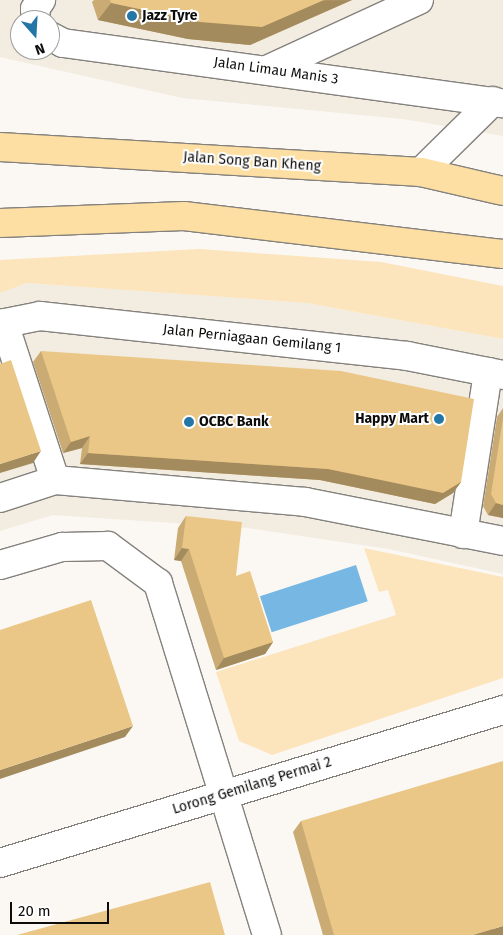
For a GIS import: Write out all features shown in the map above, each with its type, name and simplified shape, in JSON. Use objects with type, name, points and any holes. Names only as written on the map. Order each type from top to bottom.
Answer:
[{"type":"main road","name":"Jalan Song Ban Kheng","points":[[3,146],[421,172],[503,191]]},
{"type":"main road","points":[[0,224],[184,216],[503,254]]},
{"type":"street","points":[[269,69],[419,0]]},
{"type":"street","name":"Jalan Limau Manis 3","points":[[60,41],[498,102]]},
{"type":"street","points":[[421,172],[498,102]]},
{"type":"street","name":"Jalan Perniagaan Gemilang 1","points":[[2,324],[40,316],[408,356],[496,373]]},
{"type":"street","points":[[2,324],[55,480]]},
{"type":"street","points":[[463,534],[496,373]]},
{"type":"street","points":[[0,498],[55,480],[305,502],[503,541]]},
{"type":"street","points":[[0,565],[62,547],[108,546],[158,583],[267,935]]},
{"type":"street","name":"Lorong Gemilang Permai 2","points":[[0,863],[503,710]]},
{"type":"shaded area","points":[[0,0],[503,0],[503,136],[403,119],[182,98],[13,60],[60,60],[60,10],[10,10],[10,59],[0,57]]},
{"type":"shaded area","points":[[199,249],[381,262],[503,286],[503,339],[307,303],[27,283],[0,293],[0,260]]},
{"type":"shaded area","points":[[27,283],[307,303],[503,339],[503,574],[389,549],[247,528],[53,515],[0,531],[0,293]]},
{"type":"shaded area","points":[[364,548],[503,577],[503,678],[272,755],[239,741],[216,672],[396,615],[388,590],[379,592]]},
{"type":"water","points":[[356,565],[368,601],[272,632],[260,596]]},
{"type":"building","points":[[110,0],[324,0],[262,27],[200,22],[111,3]]},
{"type":"building","points":[[41,351],[341,371],[474,399],[461,482],[443,493],[328,469],[88,453],[90,436],[71,442]]},
{"type":"building","points":[[11,360],[41,451],[0,464],[0,364]]},
{"type":"building","points":[[503,418],[503,505],[496,503],[491,494]]},
{"type":"building","points":[[186,516],[242,522],[236,576],[250,571],[273,642],[224,658],[189,549],[182,548]]},
{"type":"building","points":[[91,600],[133,726],[0,770],[0,630]]},
{"type":"building","points":[[503,761],[503,926],[473,935],[334,935],[301,821]]},
{"type":"building","points":[[210,882],[225,935],[17,935]]},
{"type":"place","name":"Jazz Tyre","points":[[132,16]]},
{"type":"place","name":"Happy Mart","points":[[439,419]]},
{"type":"place","name":"OCBC Bank","points":[[189,422]]}]
